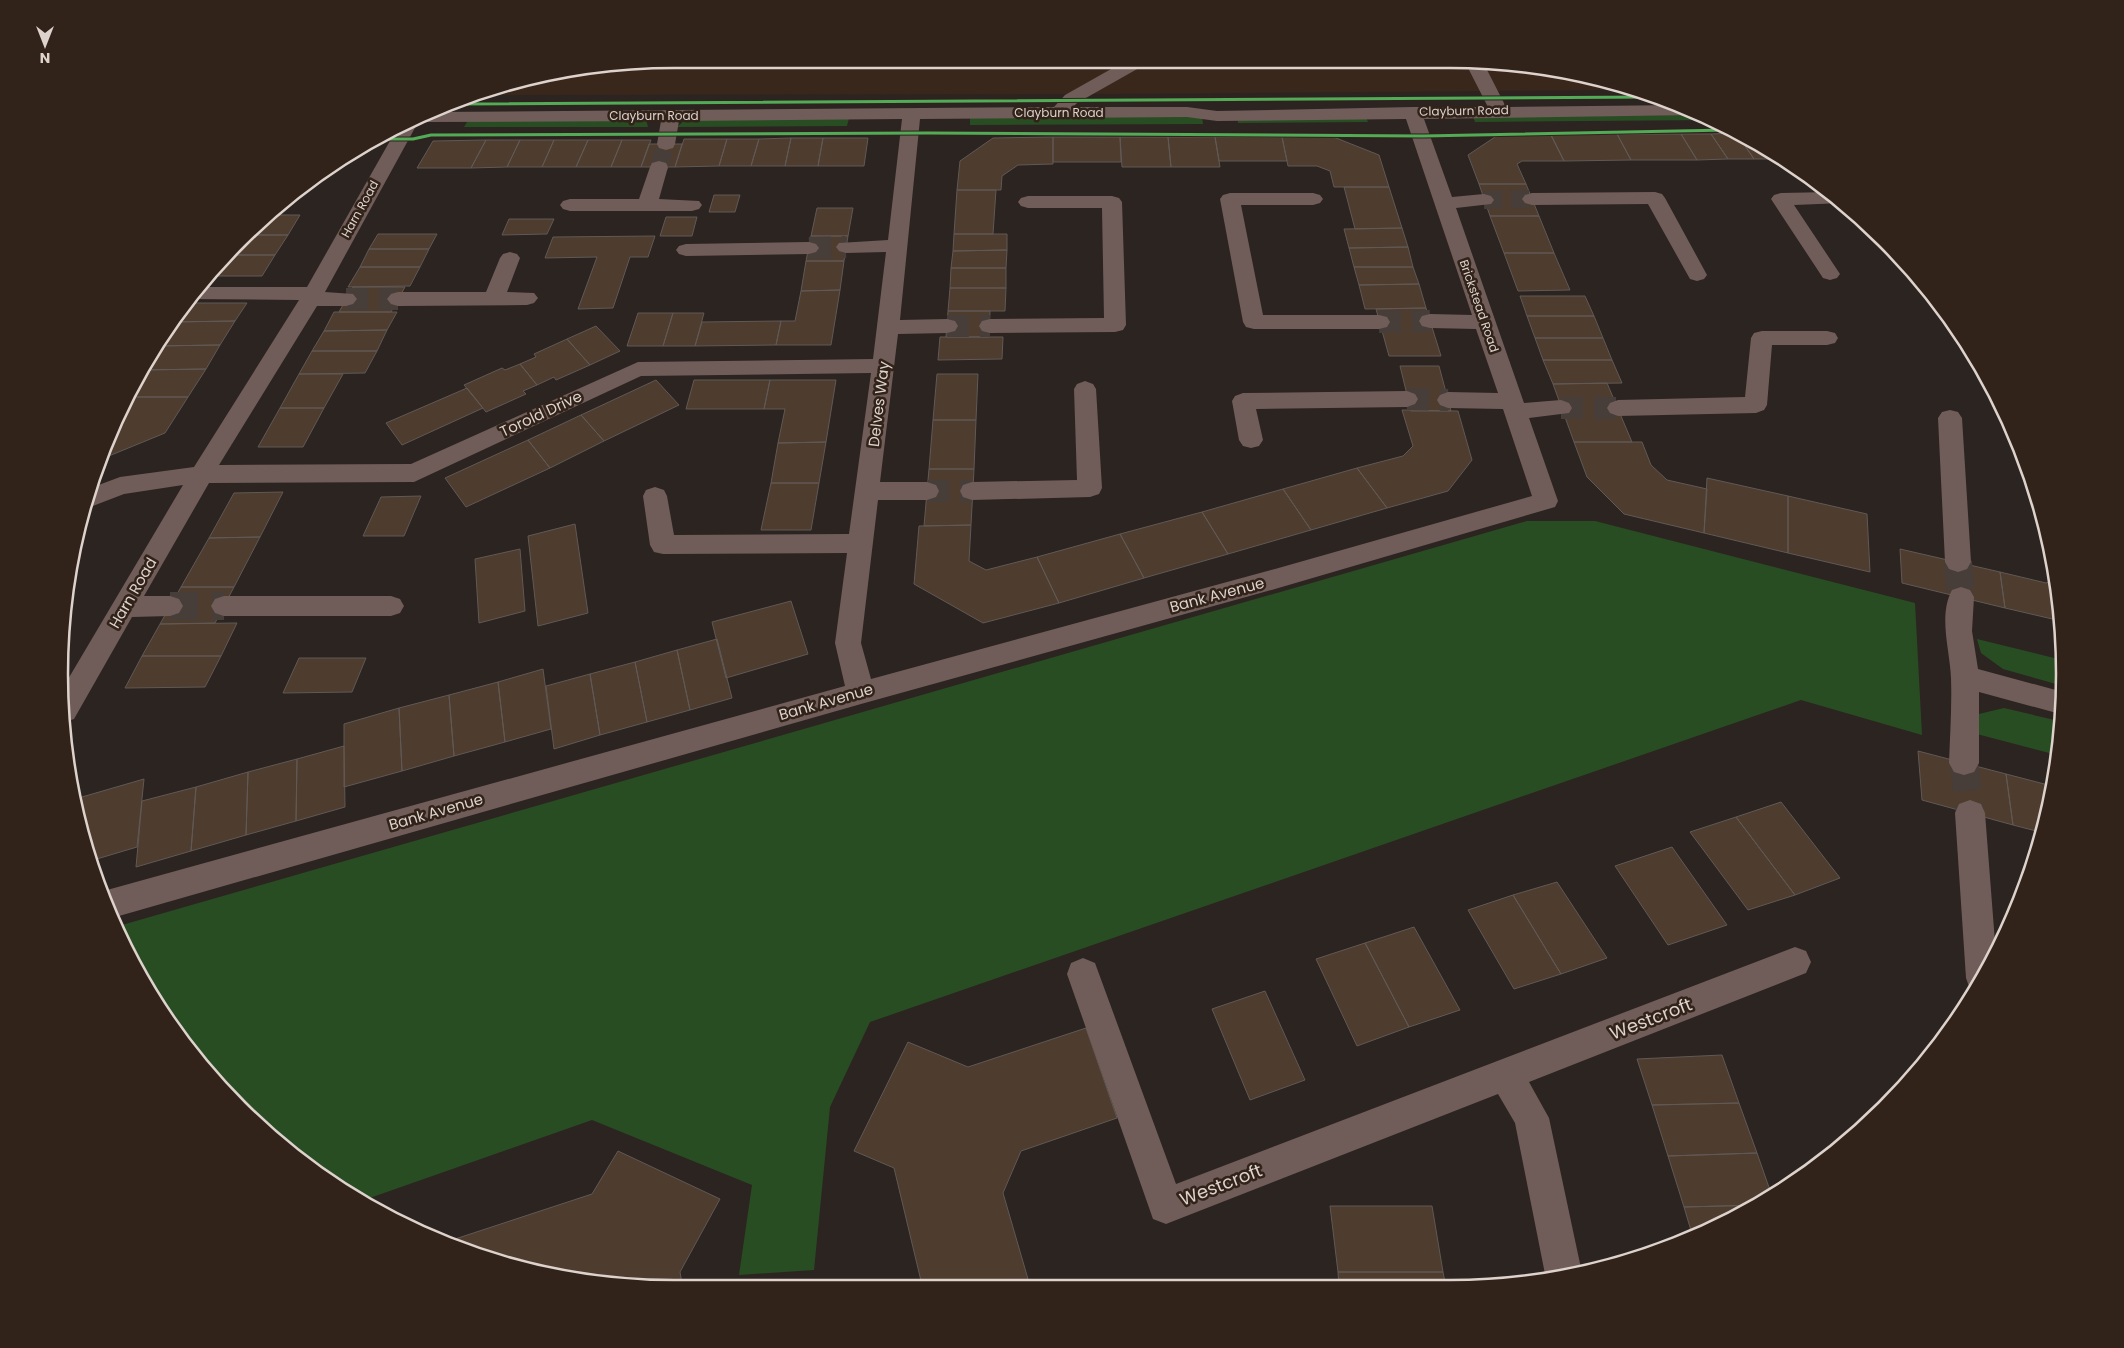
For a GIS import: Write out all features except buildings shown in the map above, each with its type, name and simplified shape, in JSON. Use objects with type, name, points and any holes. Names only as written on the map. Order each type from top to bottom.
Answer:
[{"type":"street","points":[[1059,113],[1071,99],[1128,67]]},
{"type":"street","points":[[1477,68],[1499,111]]},
{"type":"street","name":"Clayburn Road","points":[[435,117],[1187,112],[1217,116],[1672,110]]},
{"type":"street","name":"Brickstead Road","points":[[1413,112],[1546,500]]},
{"type":"street","name":"Delves Way","points":[[861,692],[848,643],[884,366],[912,114]]},
{"type":"street","points":[[666,144],[671,116]]},
{"type":"street","name":"Harn Road","points":[[69,703],[202,474],[313,296],[404,131]]},
{"type":"street","points":[[647,205],[659,167]]},
{"type":"street","points":[[1532,199],[1656,198],[1697,275]]},
{"type":"street","points":[[1825,198],[1781,199],[1830,274]]},
{"type":"street","points":[[1313,199],[1230,199],[1254,322],[1380,322]]},
{"type":"street","points":[[1444,203],[1484,200]]},
{"type":"street","points":[[990,326],[1115,325],[1112,202],[1028,202]]},
{"type":"street","points":[[570,205],[692,204]]},
{"type":"street","points":[[846,247],[898,246]]},
{"type":"street","points":[[686,250],[809,248]]},
{"type":"street","points":[[494,298],[510,258]]},
{"type":"street","points":[[202,294],[313,296],[346,299]]},
{"type":"street","points":[[398,299],[527,298]]},
{"type":"street","points":[[1430,321],[1485,322]]},
{"type":"street","points":[[888,327],[947,326]]},
{"type":"street","points":[[1618,408],[1756,405],[1762,338],[1827,338]]},
{"type":"street","name":"Torold Drive","points":[[202,474],[414,474],[638,369],[884,366]]},
{"type":"street","points":[[972,491],[1090,488],[1085,389]]},
{"type":"street","points":[[1251,440],[1243,401],[1408,399]]},
{"type":"street","points":[[1448,400],[1562,408]]},
{"type":"street","points":[[1950,418],[1958,562]]},
{"type":"street","points":[[95,496],[120,486],[202,474]]},
{"type":"street","points":[[868,491],[927,491]]},
{"type":"street","points":[[655,496],[663,545],[862,543]]},
{"type":"street","name":"Bank Avenue","points":[[113,903],[861,692],[1275,579],[1546,500]]},
{"type":"street","points":[[1961,597],[1959,631],[1965,677],[1964,763]]},
{"type":"street","points":[[125,607],[170,606]]},
{"type":"street","points":[[224,606],[391,606]]},
{"type":"street","points":[[1965,677],[2055,702]]},
{"type":"street","points":[[1970,813],[1981,966]]},
{"type":"street","name":"Westcroft","points":[[1083,974],[1166,1206],[1795,962]]},
{"type":"street","points":[[1506,1075],[1531,1118],[1563,1270]]},
{"type":"shaded area","points":[[674,67],[1450,67],[1529,73],[1568,79],[1614,90],[1119,94],[495,95],[556,79],[634,69]]},
{"type":"green space","points":[[1680,113],[1696,120],[1475,122],[1472,114]]},
{"type":"green space","points":[[1202,115],[1203,124],[970,125],[970,116]]},
{"type":"green space","points":[[1365,115],[1368,122],[1238,123],[1237,116]]},
{"type":"green space","points":[[849,118],[847,126],[677,127],[686,119]]},
{"type":"green space","points":[[469,119],[646,119],[648,127],[464,127]]},
{"type":"green space","points":[[1527,521],[1595,521],[1915,603],[1922,735],[1801,700],[870,1022],[830,1107],[814,1270],[739,1275],[752,1185],[592,1120],[369,1198],[337,1178],[274,1130],[218,1074],[170,1011],[149,977],[122,925]]},
{"type":"green space","points":[[1977,639],[2056,658],[2056,684],[2003,669],[1981,653]]},
{"type":"green space","points":[[2004,708],[2054,720],[2051,753],[1973,733],[1979,714]]},
{"type":"tunnel","points":[[659,167],[666,144]]},
{"type":"tunnel","points":[[1484,200],[1532,199]]},
{"type":"tunnel","points":[[809,248],[846,247]]},
{"type":"tunnel","points":[[346,299],[398,299]]},
{"type":"tunnel","points":[[1379,322],[1430,321]]},
{"type":"tunnel","points":[[947,326],[990,326]]},
{"type":"tunnel","points":[[1407,399],[1448,400]]},
{"type":"tunnel","points":[[1561,408],[1618,408]]},
{"type":"tunnel","points":[[927,491],[972,491]]},
{"type":"tunnel","points":[[1958,562],[1961,597]]},
{"type":"tunnel","points":[[170,606],[224,606]]},
{"type":"tunnel","points":[[1964,763],[1970,813]]},
{"type":"cycle path","points":[[469,104],[1636,97]]},
{"type":"cycle path","points":[[389,139],[413,139],[431,135],[928,133],[1423,136],[1718,130]]}]
